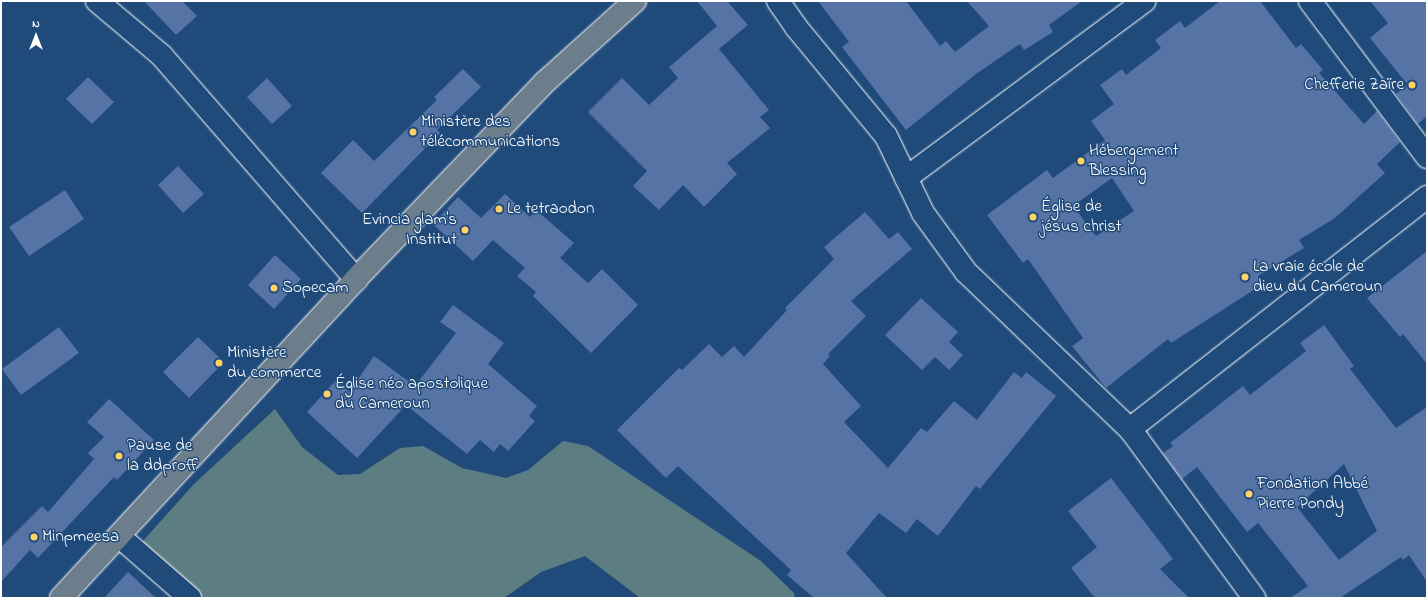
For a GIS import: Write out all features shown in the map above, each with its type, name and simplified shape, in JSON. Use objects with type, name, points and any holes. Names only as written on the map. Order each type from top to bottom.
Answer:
[{"type":"main road","points":[[62,598],[120,537],[356,279],[545,82],[635,1]]},
{"type":"street","points":[[97,1],[162,56],[356,279]]},
{"type":"street","points":[[778,1],[796,27],[886,136],[923,212],[966,272],[1130,429],[1254,598]]},
{"type":"street","points":[[906,178],[1144,1]]},
{"type":"street","points":[[1310,1],[1427,157]]},
{"type":"street","points":[[1130,429],[1427,198]]},
{"type":"street","points":[[120,537],[190,598]]},
{"type":"green space","points":[[275,409],[302,447],[338,475],[360,474],[400,448],[423,446],[462,468],[506,478],[528,470],[563,441],[588,446],[761,561],[794,593],[795,598],[640,598],[585,556],[541,572],[504,598],[200,598],[142,542],[194,484]]},
{"type":"building","points":[[144,1],[182,1],[197,16],[176,35]]},
{"type":"building","points":[[697,1],[727,1],[748,25],[719,49],[769,110],[760,117],[770,128],[727,163],[737,174],[704,207],[683,185],[659,210],[633,186],[647,171],[588,112],[622,78],[649,105],[678,78],[669,67],[717,26]]},
{"type":"building","points":[[818,1],[906,1],[940,46],[946,41],[955,52],[989,26],[967,1],[1082,1],[1049,25],[1053,32],[1024,50],[1020,44],[976,74],[906,130],[842,47],[849,42]]},
{"type":"building","points":[[1220,1],[1260,1],[1296,48],[1301,44],[1323,70],[1319,73],[1364,124],[1377,111],[1400,142],[1377,164],[1385,173],[1335,218],[1299,240],[1304,248],[1258,276],[1263,284],[1171,343],[1168,339],[1106,388],[1072,346],[1083,338],[1028,259],[1023,263],[987,215],[1047,170],[1053,178],[1105,140],[1091,121],[1114,104],[1100,85],[1122,69],[1126,75],[1161,48],[1155,40],[1180,21],[1185,28]],"holes":[[[1112,178],[1134,211],[1096,236],[1073,206]]]},
{"type":"building","points":[[1370,1],[1427,1],[1427,116],[1418,124],[1396,94],[1407,84],[1370,38],[1388,23]]},
{"type":"building","points":[[463,69],[481,87],[437,130],[440,133],[362,213],[321,173],[353,140],[374,161],[437,100],[434,97]]},
{"type":"building","points":[[88,77],[114,102],[92,124],[66,99]]},
{"type":"building","points":[[267,78],[292,106],[272,124],[247,97]]},
{"type":"building","points":[[178,166],[204,194],[183,213],[158,185]]},
{"type":"building","points":[[65,190],[84,219],[29,256],[9,227]]},
{"type":"building","points":[[505,194],[530,217],[536,210],[574,243],[560,258],[588,283],[602,269],[638,305],[591,353],[533,296],[536,292],[517,276],[525,268],[493,240],[473,261],[433,224],[458,197],[481,218]]},
{"type":"building","points":[[865,212],[889,239],[898,232],[912,249],[851,301],[866,316],[828,354],[830,356],[823,364],[861,406],[844,422],[888,468],[921,428],[927,432],[954,401],[977,420],[1014,372],[1022,378],[1026,372],[1056,396],[980,489],[976,486],[938,536],[917,519],[906,533],[879,513],[846,553],[887,598],[814,598],[787,575],[791,570],[678,466],[666,478],[617,430],[679,368],[682,370],[709,344],[722,357],[734,346],[744,357],[787,310],[785,308],[834,259],[824,247]]},
{"type":"building","points":[[1427,251],[1427,364],[1403,334],[1400,337],[1367,298]]},
{"type":"building","points":[[275,255],[301,279],[274,309],[248,285]]},
{"type":"building","points":[[921,298],[958,332],[949,342],[963,355],[949,370],[935,357],[922,370],[885,335]]},
{"type":"building","points":[[453,305],[504,343],[488,364],[537,406],[529,416],[535,421],[508,451],[500,444],[494,452],[480,440],[467,454],[406,405],[357,458],[307,412],[336,380],[349,392],[374,356],[415,386],[456,333],[440,322]]},
{"type":"building","points":[[1324,325],[1354,366],[1350,369],[1396,428],[1427,407],[1427,582],[1409,555],[1403,560],[1401,557],[1340,598],[1290,598],[1308,586],[1258,523],[1247,532],[1197,467],[1182,479],[1163,453],[1173,446],[1170,443],[1243,386],[1250,395],[1306,351],[1300,343]],"holes":[[[1344,464],[1377,531],[1339,560],[1297,507]]]},
{"type":"building","points":[[59,327],[79,353],[21,395],[2,369]]},
{"type":"building","points":[[198,337],[224,362],[189,398],[163,372]]},
{"type":"building","points":[[109,399],[154,440],[117,480],[114,477],[38,558],[30,550],[1,582],[1,547],[42,506],[48,512],[94,459],[88,453],[104,437],[87,422]]},
{"type":"building","points":[[1111,478],[1173,559],[1160,569],[1189,598],[1095,598],[1071,568],[1097,547],[1068,511]]},
{"type":"building","points":[[128,572],[156,598],[104,598]]},
{"type":"place","name":"Chefferie Zaïre","points":[[1412,85]]},
{"type":"place","name":"Ministère des télécommunications","points":[[413,132]]},
{"type":"place","name":"Hébergement Blessing","points":[[1081,161]]},
{"type":"place","name":"Le tetraodon","points":[[499,209]]},
{"type":"place","name":"Église de jésus christ","points":[[1033,217]]},
{"type":"place","name":"Evincia glam's Institut","points":[[465,230]]},
{"type":"place","name":"La vraie école de dieu du Cameroun","points":[[1245,277]]},
{"type":"place","name":"Sopecam","points":[[274,288]]},
{"type":"place","name":"Ministère du commerce","points":[[219,363]]},
{"type":"place","name":"Église néo apostolique du Cameroun","points":[[327,394]]},
{"type":"place","name":"Pause de la ddproff","points":[[119,456]]},
{"type":"place","name":"Fondation Abbé Pierre Pondy","points":[[1249,494]]},
{"type":"place","name":"Minpmeesa","points":[[34,537]]}]
